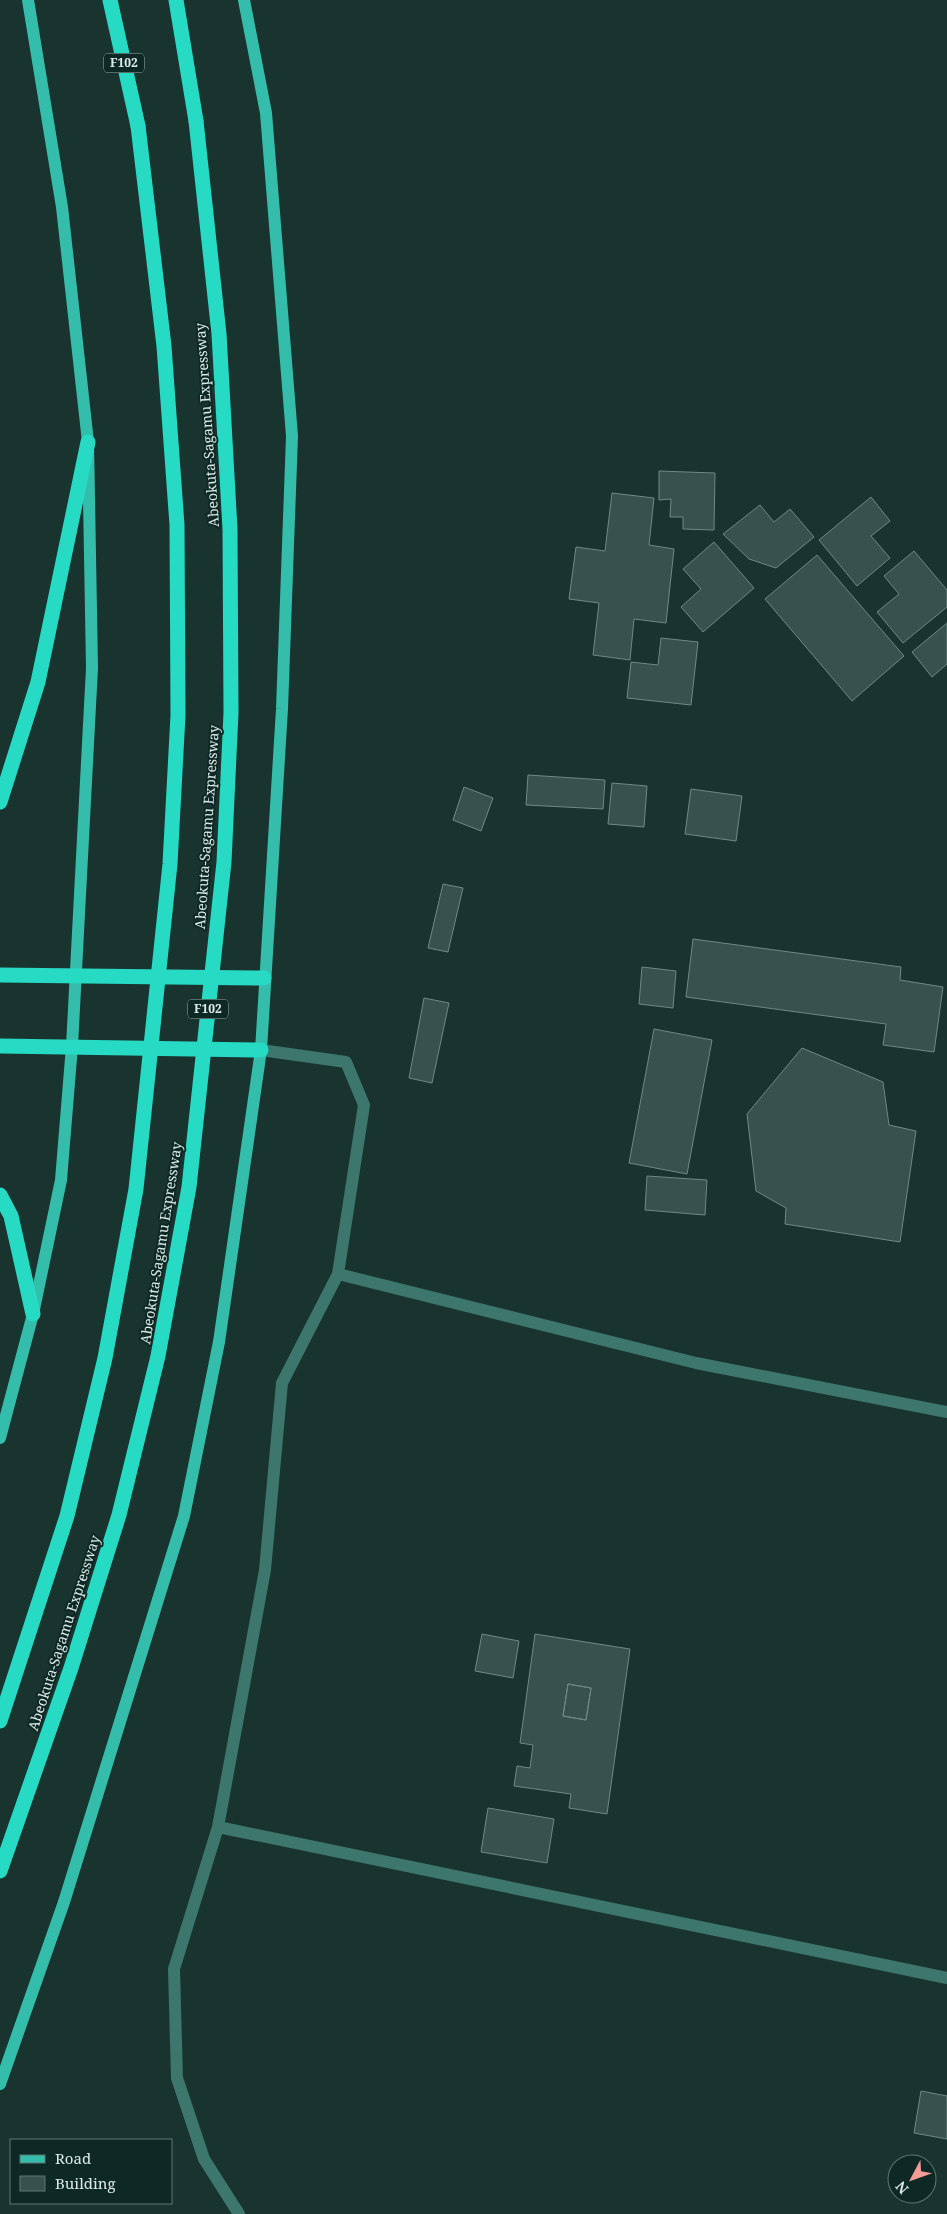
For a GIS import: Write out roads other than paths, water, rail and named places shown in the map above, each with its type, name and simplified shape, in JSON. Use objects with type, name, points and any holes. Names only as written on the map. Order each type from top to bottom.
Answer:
[{"type":"highway","name":"F102","points":[[0,1722],[66,1516],[105,1358],[136,1189],[170,864],[178,715],[177,525],[164,346],[138,126],[110,0]]},
{"type":"highway","name":"Abeokuta-Sagamu Expressway","points":[[0,1871],[71,1668],[119,1514],[158,1356],[189,1187],[224,862],[231,712],[230,529],[218,334],[196,121],[176,0]]},
{"type":"highway","points":[[0,802],[38,682],[88,442]]},
{"type":"highway","points":[[0,975],[264,978]]},
{"type":"highway","points":[[0,1046],[261,1050]]},
{"type":"highway","points":[[0,1195],[11,1216],[33,1314]]},
{"type":"main road","points":[[0,1438],[33,1314],[61,1180],[72,1046],[92,668],[88,442],[62,207],[28,0]]},
{"type":"main road","points":[[0,2084],[64,1902],[184,1516],[220,1342],[261,1050],[282,709],[292,436],[266,113],[244,0]]},
{"type":"street","points":[[240,2214],[204,2159],[176,2078],[174,1969],[218,1827],[265,1570],[282,1383],[338,1274],[364,1104],[346,1062],[261,1050]]},
{"type":"street","points":[[338,1274],[696,1363],[947,1412]]},
{"type":"street","points":[[218,1827],[947,1978]]}]
